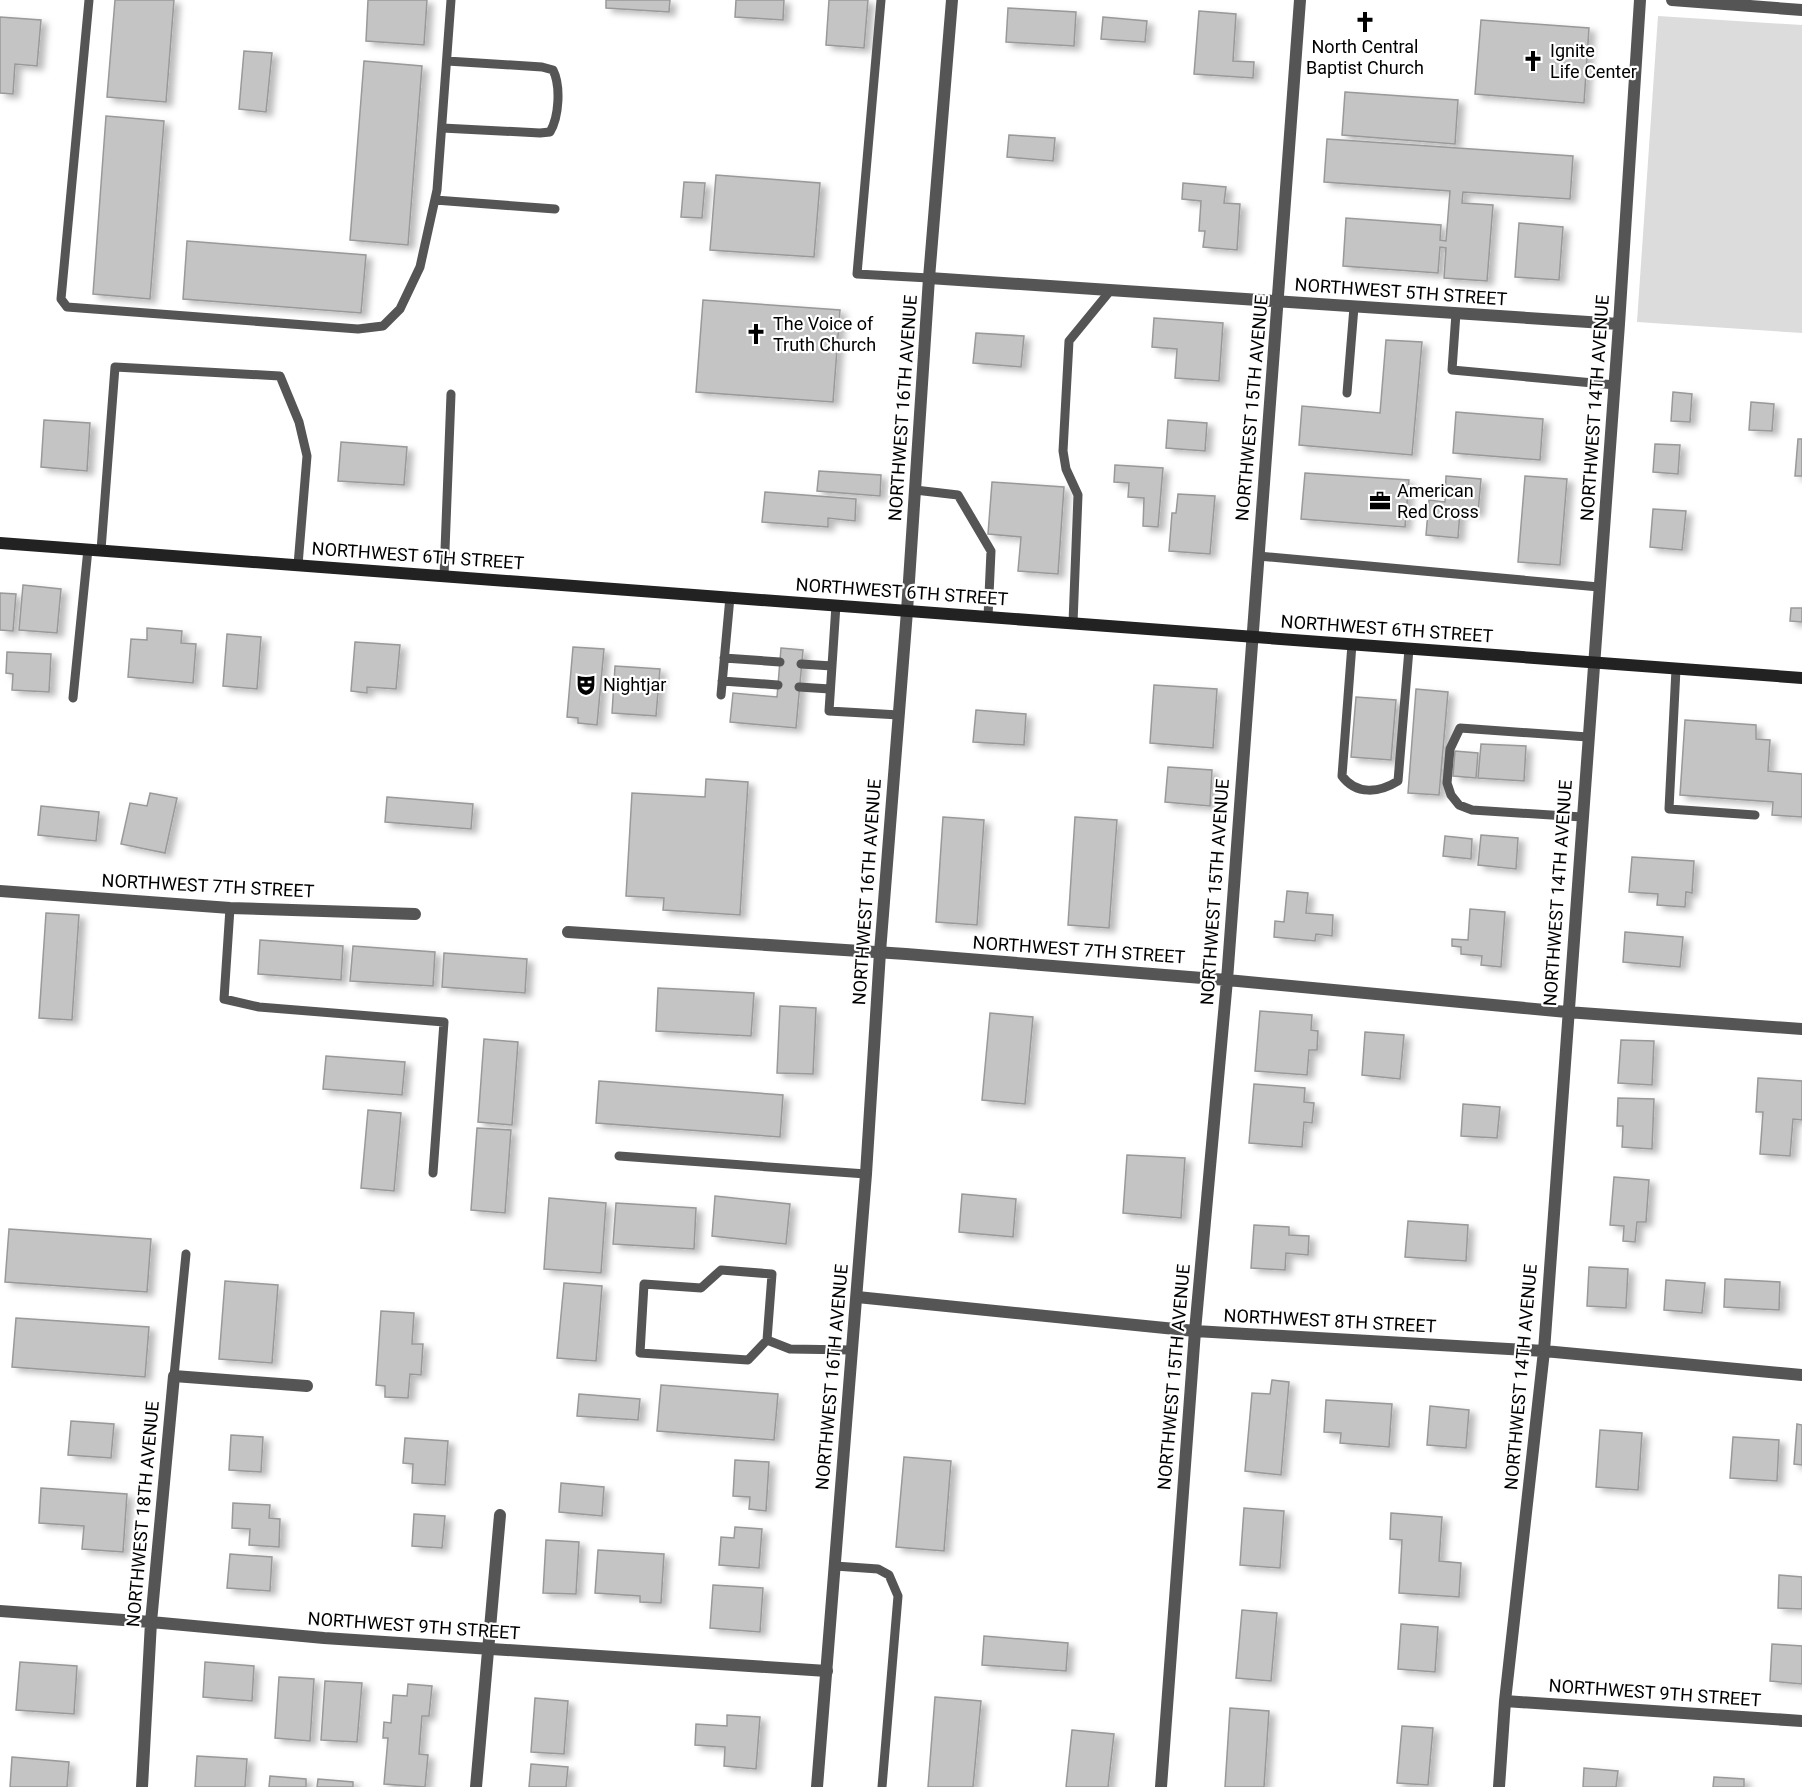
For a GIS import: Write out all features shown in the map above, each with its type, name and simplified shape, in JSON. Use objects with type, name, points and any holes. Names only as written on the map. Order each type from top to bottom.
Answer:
[{"type":"main road","name":"NORTHWEST 6TH STREET","points":[[0,543],[1802,678]]},
{"type":"street","name":"NORTHWEST 16TH AVENUE","points":[[817,1787],[857,1297],[929,278],[952,0]]},
{"type":"street","name":"NORTHWEST 15TH AVENUE","points":[[1161,1787],[1195,1331],[1227,980],[1300,0]]},
{"type":"street","name":"NORTHWEST 14TH AVENUE","points":[[1499,1787],[1505,1701],[1544,1351],[1567,1012],[1615,385],[1640,0]]},
{"type":"street","points":[[1672,0],[1802,10]]},
{"type":"street","name":"NORTHWEST 5TH STREET","points":[[929,278],[1619,324]]},
{"type":"street","name":"NORTHWEST 7TH STREET","points":[[0,891],[230,908],[415,914]]},
{"type":"street","name":"NORTHWEST 7TH STREET","points":[[568,932],[880,952],[1227,980],[1567,1012],[1802,1029]]},
{"type":"street","name":"NORTHWEST 8TH STREET","points":[[857,1297],[1195,1331],[1544,1351],[1802,1375]]},
{"type":"street","points":[[174,1376],[307,1386]]},
{"type":"street","name":"NORTHWEST 18TH AVENUE","points":[[142,1787],[151,1622],[174,1376]]},
{"type":"street","points":[[476,1787],[500,1515]]},
{"type":"street","name":"NORTHWEST 9TH STREET","points":[[0,1611],[324,1638],[827,1671]]},
{"type":"street","name":"NORTHWEST 9TH STREET","points":[[1505,1701],[1802,1721]]},
{"type":"lane","points":[[89,0],[62,299],[67,307],[358,329],[383,327],[400,309],[420,267],[435,200],[451,0]]},
{"type":"lane","points":[[881,0],[857,274],[929,278]]},
{"type":"lane","points":[[441,128],[540,134],[550,132],[555,123],[557,79],[553,70],[542,67],[447,61]]},
{"type":"lane","points":[[435,200],[555,209]]},
{"type":"lane","points":[[1073,623],[1077,495],[1066,469],[1063,451],[1069,341],[1110,291]]},
{"type":"lane","points":[[1347,393],[1354,307]]},
{"type":"lane","points":[[1456,313],[1452,370],[1615,385]]},
{"type":"lane","points":[[73,698],[94,550],[115,367],[280,376],[299,422],[307,456],[298,565]]},
{"type":"lane","points":[[444,576],[451,394]]},
{"type":"lane","points":[[915,490],[958,495],[991,551],[988,617]]},
{"type":"lane","points":[[1258,556],[1599,587]]},
{"type":"lane","points":[[721,695],[730,597]]},
{"type":"lane","points":[[836,605],[829,711],[899,715]]},
{"type":"lane","points":[[1352,644],[1342,776],[1348,785],[1365,791],[1382,789],[1398,781],[1409,649]]},
{"type":"lane","points":[[724,658],[780,662]]},
{"type":"lane","points":[[801,664],[832,666]]},
{"type":"lane","points":[[1676,669],[1669,809],[1755,816]]},
{"type":"lane","points":[[722,681],[778,685]]},
{"type":"lane","points":[[799,687],[830,689]]},
{"type":"lane","points":[[1582,817],[1472,810],[1459,805],[1451,795],[1448,783],[1450,749],[1460,728],[1588,738]]},
{"type":"lane","points":[[230,908],[224,999],[259,1007],[444,1022],[433,1173]]},
{"type":"lane","points":[[619,1156],[866,1174]]},
{"type":"lane","points":[[174,1376],[186,1254]]},
{"type":"lane","points":[[721,1270],[772,1274],[767,1340],[748,1360],[640,1353],[644,1284],[702,1287],[721,1270]]},
{"type":"lane","points":[[767,1340],[790,1349],[852,1350]]},
{"type":"lane","points":[[835,1566],[878,1569],[889,1575],[898,1596],[882,1787]]},
{"type":"shaded area","points":[[1658,16],[1802,25],[1802,333],[1637,322]]},
{"type":"building","points":[[115,0],[174,0],[166,102],[107,97]]},
{"type":"building","points":[[368,0],[427,0],[424,45],[366,41]]},
{"type":"building","points":[[606,0],[670,0],[669,12],[606,8]]},
{"type":"building","points":[[736,0],[784,0],[783,20],[735,17]]},
{"type":"building","points":[[829,0],[868,0],[864,48],[826,45]]},
{"type":"building","points":[[1008,8],[1076,12],[1074,46],[1006,42]]},
{"type":"building","points":[[1199,11],[1236,14],[1233,61],[1254,62],[1253,78],[1194,74]]},
{"type":"building","points":[[0,17],[41,20],[37,66],[15,64],[13,94],[0,93]]},
{"type":"building","points":[[1103,17],[1147,21],[1145,42],[1101,39]]},
{"type":"building","name":"Ignite Life Center","points":[[1481,20],[1589,28],[1584,103],[1475,94]]},
{"type":"building","points":[[244,51],[272,53],[266,112],[239,109]]},
{"type":"building","points":[[364,61],[422,66],[408,245],[350,240]]},
{"type":"building","points":[[1345,92],[1458,100],[1455,144],[1342,135]]},
{"type":"building","points":[[106,116],[164,121],[150,299],[93,294]]},
{"type":"building","points":[[1009,135],[1055,138],[1053,161],[1007,157]]},
{"type":"building","points":[[1327,139],[1573,156],[1570,199],[1463,192],[1462,203],[1493,205],[1487,281],[1444,278],[1446,248],[1440,247],[1438,273],[1343,266],[1346,218],[1441,225],[1440,240],[1446,241],[1450,191],[1324,182]]},
{"type":"building","points":[[716,175],[820,183],[814,257],[710,250]]},
{"type":"building","points":[[684,182],[705,183],[702,218],[681,217]]},
{"type":"building","points":[[1183,183],[1226,187],[1224,203],[1240,204],[1237,250],[1203,247],[1205,231],[1199,231],[1201,201],[1182,199]]},
{"type":"building","points":[[1519,223],[1563,227],[1559,280],[1515,277]]},
{"type":"building","points":[[187,241],[366,255],[361,313],[183,299]]},
{"type":"building","points":[[703,300],[840,310],[833,402],[696,392]]},
{"type":"building","points":[[1154,318],[1223,323],[1219,381],[1175,378],[1177,349],[1152,347]]},
{"type":"building","points":[[976,333],[1024,336],[1021,367],[973,363]]},
{"type":"building","points":[[1386,340],[1422,342],[1412,455],[1299,445],[1302,406],[1380,413]]},
{"type":"building","points":[[1673,392],[1692,394],[1690,422],[1671,421]]},
{"type":"building","points":[[1751,402],[1774,404],[1772,431],[1749,430]]},
{"type":"building","points":[[1456,412],[1543,419],[1540,460],[1453,453]]},
{"type":"building","points":[[44,420],[90,423],[87,471],[41,467]]},
{"type":"building","points":[[1168,420],[1207,423],[1205,451],[1166,448]]},
{"type":"building","points":[[1798,439],[1802,439],[1802,476],[1795,476]]},
{"type":"building","points":[[341,442],[407,447],[404,485],[338,481]]},
{"type":"building","points":[[1655,444],[1680,445],[1678,474],[1653,472]]},
{"type":"building","points":[[1115,465],[1163,468],[1158,527],[1143,526],[1144,498],[1128,497],[1129,483],[1114,482]]},
{"type":"building","points":[[819,471],[881,475],[880,496],[817,491]]},
{"type":"building","points":[[1305,473],[1409,480],[1405,527],[1301,519]]},
{"type":"building","points":[[1446,476],[1481,479],[1478,513],[1460,511],[1458,538],[1426,535],[1429,500],[1445,502]]},
{"type":"building","points":[[1525,476],[1567,479],[1560,565],[1518,562]]},
{"type":"building","points":[[992,482],[1064,487],[1058,574],[1018,571],[1021,537],[988,534]]},
{"type":"building","points":[[765,492],[856,499],[855,521],[828,518],[828,527],[762,522]]},
{"type":"building","points":[[1178,494],[1215,496],[1210,554],[1169,551],[1172,513],[1176,513]]},
{"type":"building","points":[[1653,509],[1686,511],[1682,550],[1650,547]]},
{"type":"building","points":[[23,585],[61,589],[57,633],[19,630]]},
{"type":"building","points":[[0,593],[16,594],[13,631],[0,630]]},
{"type":"building","points":[[1791,608],[1802,608],[1802,622],[1790,621]]},
{"type":"building","points":[[147,628],[182,631],[181,643],[196,644],[193,683],[128,677],[131,639],[147,640]]},
{"type":"building","points":[[227,634],[261,637],[257,689],[223,686]]},
{"type":"building","points":[[355,642],[400,645],[396,689],[367,687],[367,693],[351,691]]},
{"type":"building","points":[[573,647],[604,649],[597,725],[578,723],[578,718],[567,717]]},
{"type":"building","points":[[781,648],[803,650],[796,728],[730,722],[733,693],[777,697]]},
{"type":"building","points":[[7,652],[51,654],[49,692],[12,690],[13,674],[6,673]]},
{"type":"building","points":[[615,666],[660,669],[656,716],[612,713]]},
{"type":"building","points":[[1154,685],[1217,689],[1213,748],[1150,743]]},
{"type":"building","points":[[1416,689],[1448,692],[1439,795],[1408,793]]},
{"type":"building","points":[[1356,697],[1396,700],[1391,760],[1351,757]]},
{"type":"building","points":[[976,710],[1026,714],[1024,745],[973,742]]},
{"type":"building","points":[[1685,720],[1756,725],[1756,739],[1770,740],[1768,771],[1802,774],[1802,817],[1772,815],[1773,802],[1680,795]]},
{"type":"building","points":[[1481,744],[1526,746],[1524,781],[1478,778]]},
{"type":"building","points":[[1455,751],[1478,753],[1476,778],[1453,776]]},
{"type":"building","points":[[1168,767],[1212,770],[1210,806],[1165,802]]},
{"type":"building","points":[[706,779],[748,782],[740,915],[663,910],[664,898],[626,896],[632,793],[705,797]]},
{"type":"building","points":[[150,793],[177,798],[165,853],[121,844],[130,803],[147,806]]},
{"type":"building","points":[[387,797],[473,804],[471,829],[385,822]]},
{"type":"building","points":[[41,806],[99,812],[96,841],[38,835]]},
{"type":"building","points":[[943,817],[984,820],[977,925],[936,922]]},
{"type":"building","points":[[1075,817],[1117,820],[1109,928],[1068,925]]},
{"type":"building","points":[[1481,835],[1518,838],[1516,869],[1478,865]]},
{"type":"building","points":[[1445,836],[1472,839],[1471,859],[1443,856]]},
{"type":"building","points":[[1632,857],[1694,861],[1692,893],[1686,892],[1685,907],[1657,905],[1658,894],[1629,892]]},
{"type":"building","points":[[1287,891],[1308,893],[1306,913],[1333,915],[1332,936],[1316,934],[1315,941],[1274,937],[1275,921],[1284,922]]},
{"type":"building","points":[[1470,909],[1505,912],[1501,967],[1481,965],[1482,956],[1461,954],[1461,947],[1452,946],[1452,939],[1468,940]]},
{"type":"building","points":[[46,913],[79,915],[72,1020],[39,1018]]},
{"type":"building","points":[[1625,932],[1683,937],[1680,967],[1623,962]]},
{"type":"building","points":[[260,940],[343,946],[341,980],[258,974]]},
{"type":"building","points":[[353,946],[435,952],[433,986],[350,981]]},
{"type":"building","points":[[444,953],[527,959],[525,993],[442,987]]},
{"type":"building","points":[[658,988],[754,993],[751,1036],[656,1031]]},
{"type":"building","points":[[780,1006],[816,1008],[813,1074],[777,1073]]},
{"type":"building","points":[[1260,1011],[1312,1015],[1311,1030],[1318,1031],[1317,1050],[1309,1050],[1307,1075],[1255,1071]]},
{"type":"building","points":[[990,1013],[1033,1017],[1025,1104],[982,1100]]},
{"type":"building","points":[[1365,1032],[1404,1035],[1400,1079],[1362,1075]]},
{"type":"building","points":[[484,1039],[518,1042],[512,1125],[478,1122]]},
{"type":"building","points":[[1621,1040],[1654,1041],[1652,1085],[1618,1083]]},
{"type":"building","points":[[326,1056],[405,1062],[402,1095],[323,1089]]},
{"type":"building","points":[[1758,1078],[1802,1081],[1802,1120],[1793,1119],[1790,1156],[1760,1154],[1763,1112],[1756,1112]]},
{"type":"building","points":[[599,1081],[783,1095],[780,1137],[596,1123]]},
{"type":"building","points":[[1254,1084],[1305,1088],[1304,1102],[1314,1103],[1312,1123],[1304,1122],[1302,1147],[1249,1143]]},
{"type":"building","points":[[1618,1098],[1654,1099],[1652,1149],[1622,1147],[1623,1126],[1617,1126]]},
{"type":"building","points":[[1463,1104],[1500,1107],[1497,1138],[1461,1136]]},
{"type":"building","points":[[368,1110],[401,1113],[394,1191],[361,1188]]},
{"type":"building","points":[[477,1128],[511,1130],[505,1213],[471,1210]]},
{"type":"building","points":[[1127,1155],[1185,1158],[1181,1218],[1123,1213]]},
{"type":"building","points":[[1614,1177],[1649,1180],[1646,1222],[1637,1222],[1635,1242],[1623,1241],[1624,1226],[1610,1225]]},
{"type":"building","points":[[962,1194],[1016,1199],[1013,1237],[959,1232]]},
{"type":"building","points":[[715,1196],[790,1204],[786,1244],[712,1236]]},
{"type":"building","points":[[549,1198],[606,1203],[601,1273],[544,1269]]},
{"type":"building","points":[[616,1203],[696,1208],[694,1249],[613,1244]]},
{"type":"building","points":[[1408,1221],[1468,1225],[1466,1261],[1405,1257]]},
{"type":"building","points":[[1254,1225],[1289,1227],[1289,1235],[1309,1236],[1308,1255],[1286,1253],[1285,1270],[1251,1268]]},
{"type":"building","points":[[9,1229],[151,1239],[147,1292],[5,1282]]},
{"type":"building","points":[[1589,1267],[1628,1269],[1626,1308],[1587,1306]]},
{"type":"building","points":[[1725,1279],[1780,1282],[1779,1310],[1724,1307]]},
{"type":"building","points":[[1666,1280],[1705,1283],[1702,1313],[1664,1310]]},
{"type":"building","points":[[225,1281],[278,1285],[272,1363],[219,1359]]},
{"type":"building","points":[[564,1283],[602,1286],[596,1361],[557,1358]]},
{"type":"building","points":[[381,1311],[414,1313],[412,1344],[423,1344],[421,1375],[410,1374],[408,1398],[385,1397],[385,1386],[376,1385]]},
{"type":"building","points":[[16,1318],[149,1327],[145,1377],[12,1367]]},
{"type":"building","points":[[1272,1380],[1289,1382],[1281,1475],[1245,1471],[1252,1393],[1270,1394]]},
{"type":"building","points":[[661,1385],[778,1394],[774,1440],[657,1431]]},
{"type":"building","points":[[579,1394],[640,1399],[638,1420],[577,1416]]},
{"type":"building","points":[[1326,1400],[1392,1404],[1389,1447],[1340,1443],[1341,1433],[1324,1432]]},
{"type":"building","points":[[1430,1406],[1469,1410],[1466,1448],[1427,1445]]},
{"type":"building","points":[[71,1421],[114,1424],[111,1458],[68,1455]]},
{"type":"building","points":[[1797,1424],[1802,1425],[1802,1465],[1794,1464]]},
{"type":"building","points":[[1600,1430],[1642,1433],[1638,1490],[1596,1487]]},
{"type":"building","points":[[231,1435],[263,1437],[261,1472],[229,1470]]},
{"type":"building","points":[[1733,1437],[1779,1440],[1777,1481],[1730,1478]]},
{"type":"building","points":[[405,1438],[448,1441],[445,1485],[412,1483],[413,1464],[403,1463]]},
{"type":"building","points":[[904,1457],[951,1461],[944,1551],[896,1547]]},
{"type":"building","points":[[735,1460],[769,1462],[766,1511],[749,1509],[750,1497],[733,1496]]},
{"type":"building","points":[[561,1483],[604,1487],[602,1516],[559,1512]]},
{"type":"building","points":[[41,1488],[127,1494],[123,1552],[82,1549],[84,1526],[39,1523]]},
{"type":"building","points":[[233,1503],[270,1505],[269,1518],[280,1519],[279,1547],[249,1545],[250,1529],[232,1528]]},
{"type":"building","points":[[1244,1508],[1284,1511],[1280,1568],[1240,1565]]},
{"type":"building","points":[[1391,1513],[1442,1517],[1439,1561],[1461,1563],[1459,1597],[1399,1593],[1402,1540],[1390,1539]]},
{"type":"building","points":[[414,1514],[445,1516],[442,1548],[412,1546]]},
{"type":"building","points":[[735,1527],[762,1529],[759,1568],[719,1565],[721,1537],[734,1538]]},
{"type":"building","points":[[546,1540],[579,1542],[576,1594],[543,1593]]},
{"type":"building","points":[[598,1550],[664,1554],[661,1603],[640,1602],[640,1596],[595,1593]]},
{"type":"building","points":[[230,1554],[272,1557],[270,1591],[227,1588]]},
{"type":"building","points":[[1779,1575],[1802,1577],[1802,1609],[1778,1608]]},
{"type":"building","points":[[713,1585],[763,1588],[760,1632],[710,1628]]},
{"type":"building","points":[[1242,1610],[1277,1613],[1271,1681],[1236,1678]]},
{"type":"building","points":[[1401,1624],[1438,1627],[1435,1672],[1398,1669]]},
{"type":"building","points":[[984,1636],[1068,1643],[1066,1671],[982,1665]]},
{"type":"building","points":[[1772,1644],[1802,1646],[1802,1684],[1770,1681]]},
{"type":"building","points":[[20,1662],[77,1666],[74,1714],[16,1710]]},
{"type":"building","points":[[205,1662],[254,1666],[252,1701],[203,1697]]},
{"type":"building","points":[[279,1677],[314,1679],[310,1741],[275,1738]]},
{"type":"building","points":[[325,1681],[362,1683],[357,1742],[321,1740]]},
{"type":"building","points":[[408,1684],[432,1686],[429,1716],[422,1716],[419,1754],[428,1755],[425,1787],[384,1784],[388,1738],[383,1738],[384,1722],[391,1723],[393,1695],[407,1696]]},
{"type":"building","points":[[935,1697],[981,1701],[973,1787],[928,1787]]},
{"type":"building","points":[[535,1698],[568,1701],[564,1754],[531,1752]]},
{"type":"building","points":[[1230,1708],[1269,1711],[1264,1787],[1225,1787]]},
{"type":"building","points":[[727,1715],[760,1717],[756,1769],[724,1766],[725,1747],[695,1745],[696,1724],[727,1726]]},
{"type":"building","points":[[1402,1726],[1433,1728],[1428,1785],[1397,1783]]},
{"type":"building","points":[[1072,1730],[1114,1734],[1108,1787],[1066,1787]]},
{"type":"building","points":[[197,1756],[247,1759],[245,1787],[195,1787]]},
{"type":"building","points":[[12,1757],[69,1762],[67,1787],[10,1787]]},
{"type":"building","points":[[531,1764],[568,1767],[566,1787],[529,1787]]},
{"type":"building","points":[[1584,1768],[1618,1771],[1616,1787],[1583,1787]]},
{"type":"building","points":[[270,1776],[306,1779],[306,1787],[269,1787]]},
{"type":"building","points":[[1714,1777],[1744,1779],[1744,1787],[1713,1787]]},
{"type":"building","points":[[318,1779],[353,1782],[353,1787],[317,1787]]},
{"type":"place","name":"North Central Baptist Church","points":[[1365,22]]},
{"type":"place","name":"Ignite Life Center","points":[[1533,61]]},
{"type":"place","name":"The Voice of Truth Church","points":[[756,334]]},
{"type":"place","name":"American Red Cross","points":[[1380,501]]},
{"type":"place","name":"Nightjar","points":[[586,685]]}]
